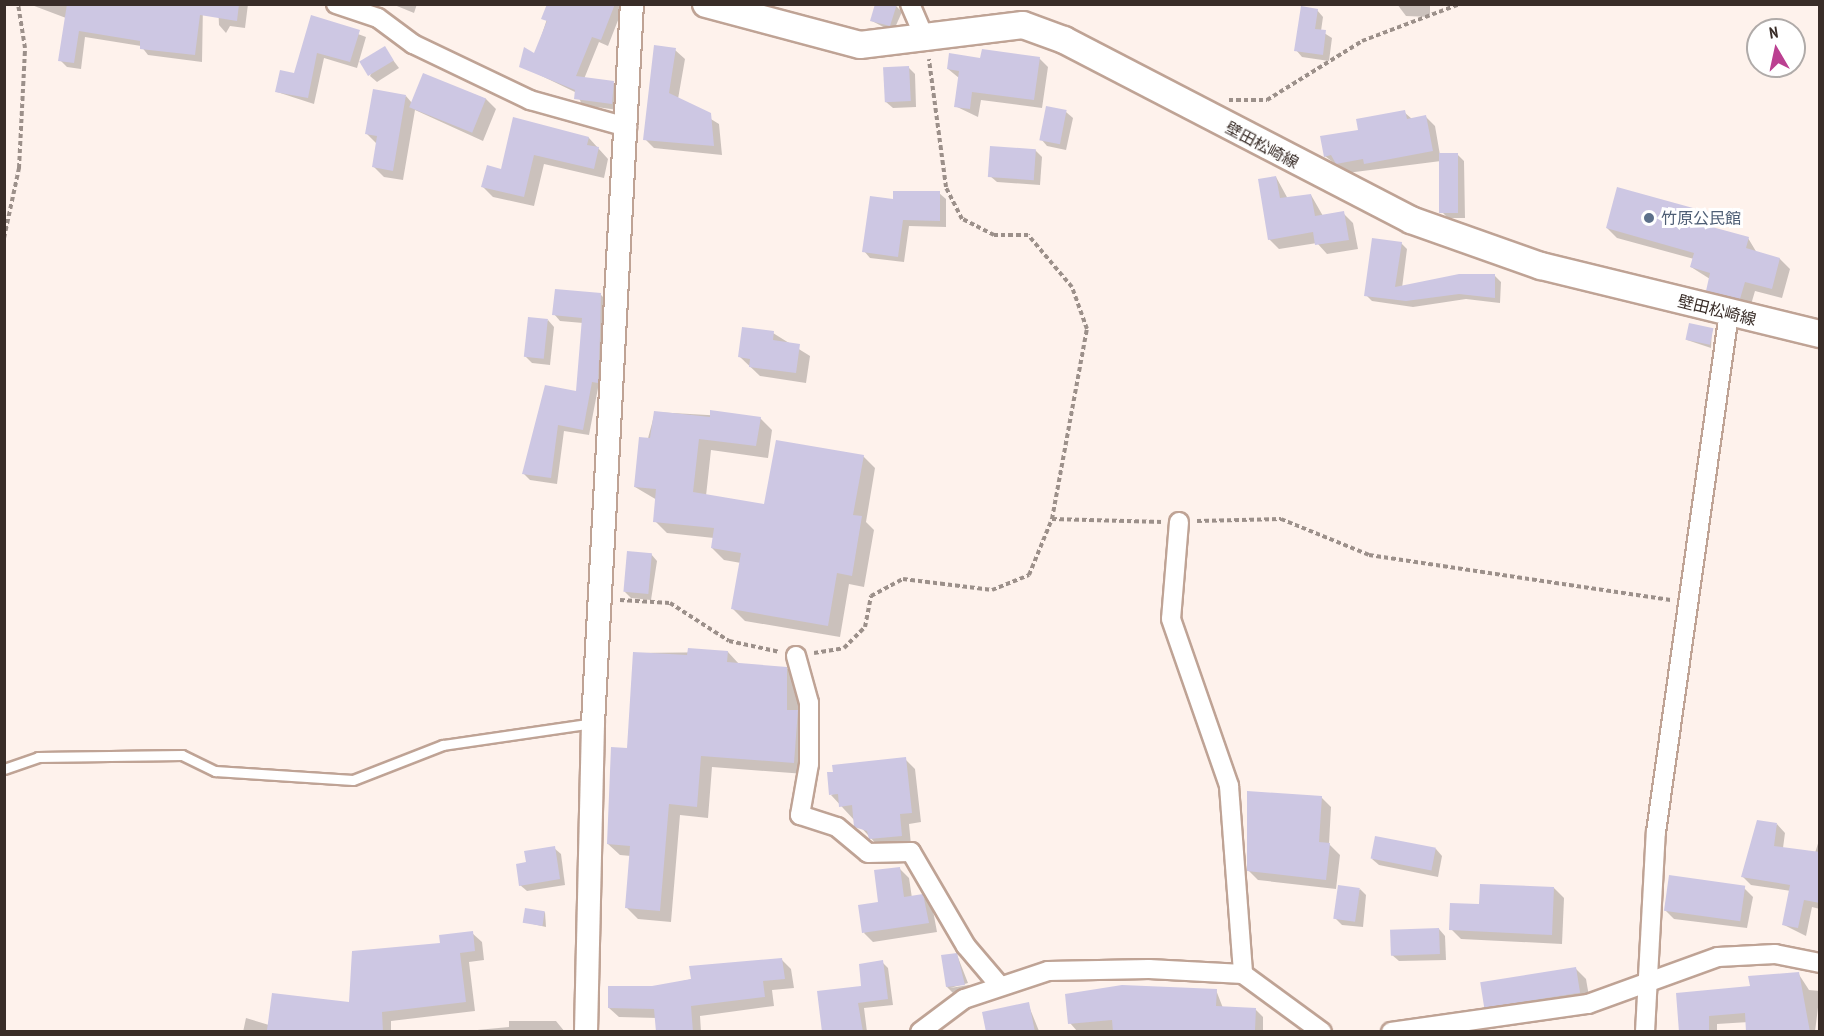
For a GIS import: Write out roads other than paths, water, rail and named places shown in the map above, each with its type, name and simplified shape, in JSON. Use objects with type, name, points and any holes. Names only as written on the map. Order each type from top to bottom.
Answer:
[{"type":"main road","name":"壁田松崎線","points":[[706,4],[860,45],[926,41],[1023,25],[1064,40],[1411,220],[1541,266],[1820,334]]},
{"type":"street","points":[[336,4],[378,18],[413,44],[530,100],[627,127]]},
{"type":"street","points":[[586,1032],[593,723],[632,4]]},
{"type":"street","points":[[910,4],[926,41]]},
{"type":"street","points":[[1645,1032],[1644,983],[1656,832],[1686,603],[1729,313]]},
{"type":"street","points":[[1179,522],[1170,619],[1229,786],[1243,974]]},
{"type":"street","points":[[796,656],[809,703],[809,764],[800,815],[837,827],[868,853],[911,852],[966,946],[1000,986]]},
{"type":"street","points":[[1391,1032],[1588,1004],[1718,957],[1775,954],[1820,963]]},
{"type":"street","points":[[920,1032],[945,1024],[964,999],[1048,971],[1243,974],[1322,1032]]},
{"type":"lane","points":[[4,769],[38,757],[182,755],[215,771],[353,780],[443,745],[593,723]]},
{"type":"place","name":"竹原公民館","points":[[1649,218]]}]
